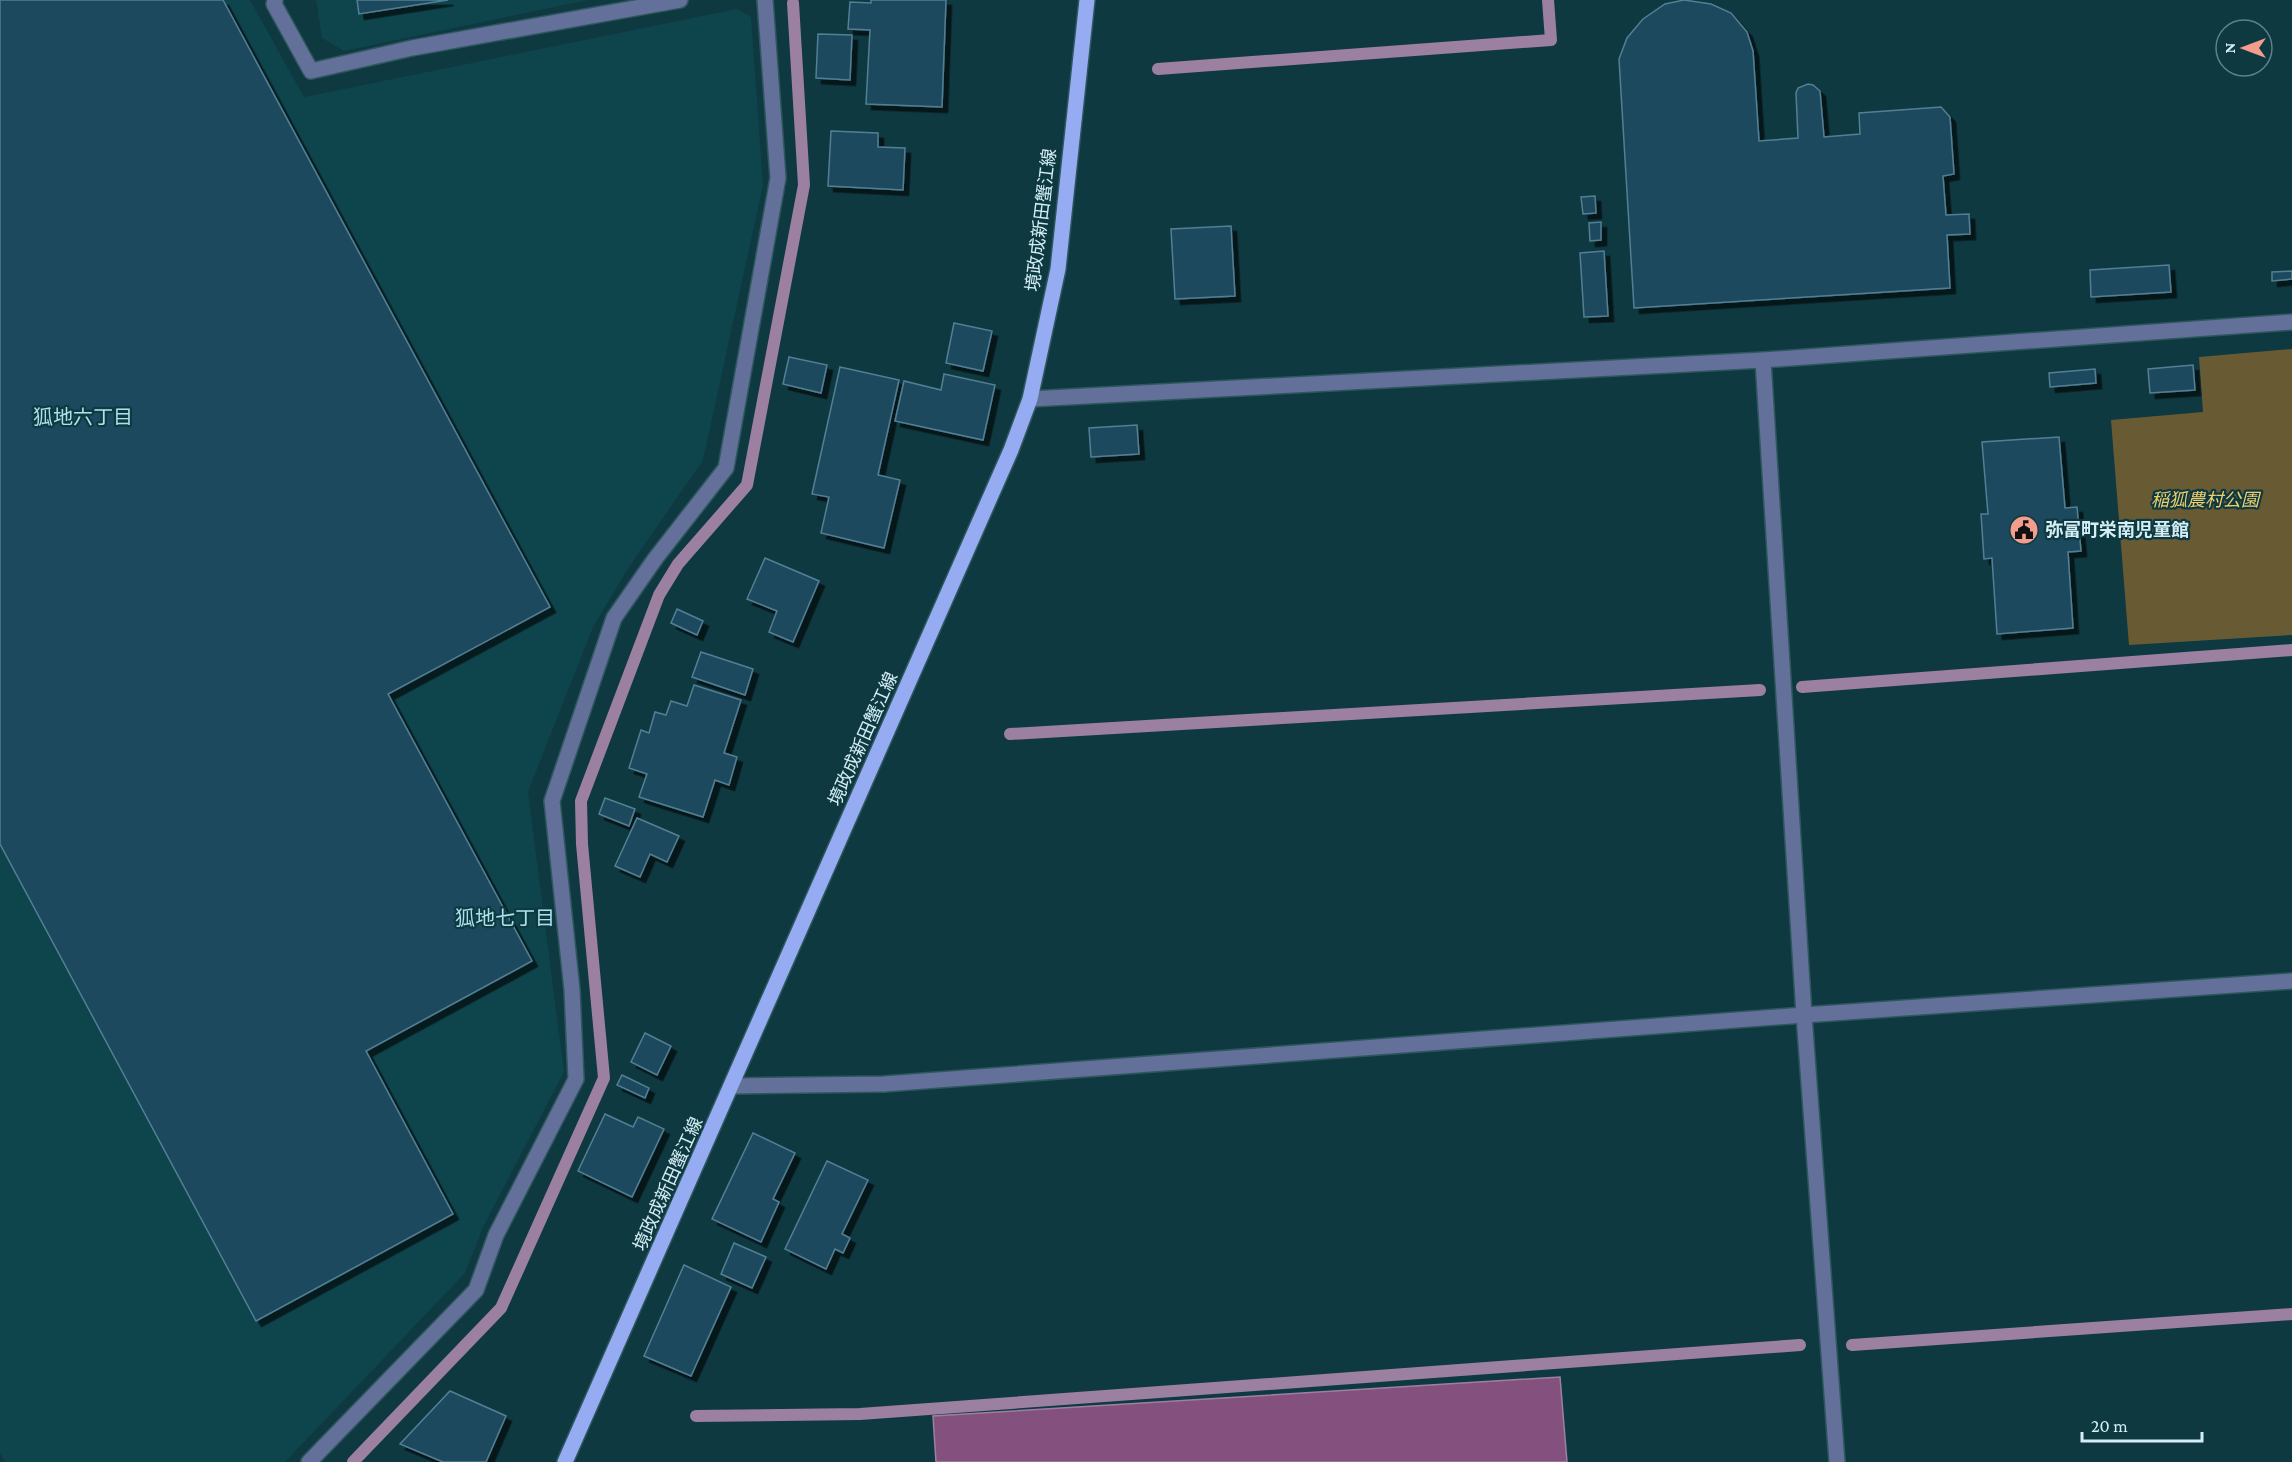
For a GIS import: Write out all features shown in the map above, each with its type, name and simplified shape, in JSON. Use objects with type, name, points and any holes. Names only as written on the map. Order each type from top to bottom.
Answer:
[{"type":"main road","name":"境政成新田蟹江線","points":[[565,1462],[733,1086],[1011,450],[1030,399],[1058,269],[1087,0]]},
{"type":"street","points":[[274,0],[274,4],[311,71],[412,48],[680,0]]},
{"type":"street","points":[[309,1462],[476,1290],[496,1235],[576,1079],[572,990],[552,801],[614,618],[655,559],[726,468],[778,178],[765,0]]},
{"type":"street","points":[[1030,399],[1763,360],[2292,322]]},
{"type":"street","points":[[1763,360],[1804,1015],[1837,1462]]},
{"type":"street","points":[[733,1086],[884,1084],[2292,981]]},
{"type":"shaded area","points":[[0,0],[250,0],[304,97],[737,9],[751,17],[763,185],[703,460],[627,570],[593,627],[528,792],[564,1072],[484,1225],[465,1273],[285,1462],[5,1462],[0,1453]]},
{"type":"shaded area","points":[[316,0],[588,0],[344,51],[322,38]]},
{"type":"shaded area","points":[[1560,1377],[1567,1462],[936,1462],[933,1416]]},
{"type":"green space","name":"稲狐農村公園","points":[[2292,349],[2292,635],[2129,645],[2111,420],[2203,412],[2199,357]]},
{"type":"building","points":[[0,0],[223,0],[550,607],[388,694],[532,961],[366,1051],[453,1214],[256,1321],[0,844]]},
{"type":"building","points":[[357,0],[448,0],[359,14]]},
{"type":"building","points":[[871,0],[946,0],[942,107],[866,104],[870,30],[848,29],[850,2],[871,3]]},
{"type":"building","points":[[1684,0],[1711,4],[1731,13],[1747,32],[1753,51],[1759,141],[1798,138],[1796,93],[1798,88],[1808,84],[1820,91],[1824,137],[1860,134],[1859,113],[1941,107],[1950,117],[1954,174],[1943,176],[1946,215],[1969,214],[1970,234],[1947,235],[1950,288],[1634,308],[1619,59],[1627,38],[1643,19],[1665,4]]},
{"type":"building","points":[[818,34],[852,35],[850,80],[816,78]]},
{"type":"building","points":[[831,131],[878,133],[878,147],[905,148],[903,190],[828,186]]},
{"type":"building","points":[[1595,196],[1596,213],[1583,214],[1581,197]]},
{"type":"building","points":[[1601,222],[1601,240],[1590,241],[1589,223]]},
{"type":"building","points":[[1231,226],[1235,296],[1175,299],[1171,229]]},
{"type":"building","points":[[1604,251],[1608,316],[1584,317],[1580,253]]},
{"type":"building","points":[[2169,265],[2171,292],[2091,297],[2090,270]]},
{"type":"building","points":[[2292,271],[2292,279],[2272,281],[2272,272]]},
{"type":"building","points":[[954,323],[992,331],[983,371],[946,363]]},
{"type":"building","points":[[789,357],[827,365],[821,393],[783,384]]},
{"type":"building","points":[[2193,365],[2195,390],[2150,393],[2148,369]]},
{"type":"building","points":[[840,367],[899,380],[878,475],[900,480],[884,548],[821,533],[829,497],[812,494]]},
{"type":"building","points":[[2095,369],[2096,383],[2050,387],[2049,373]]},
{"type":"building","points":[[944,374],[995,385],[983,440],[895,421],[904,381],[941,390]]},
{"type":"building","points":[[1137,425],[1139,454],[1091,457],[1089,428]]},
{"type":"building","points":[[2059,437],[2065,508],[2077,507],[2081,551],[2068,552],[2073,628],[1997,634],[1992,558],[1984,559],[1981,514],[1988,514],[1982,442]]},
{"type":"building","points":[[765,558],[819,581],[793,642],[769,632],[777,611],[747,599]]},
{"type":"building","points":[[677,609],[703,621],[697,635],[671,623]]},
{"type":"building","points":[[701,652],[753,669],[745,695],[692,677]]},
{"type":"building","points":[[694,685],[741,700],[724,753],[737,757],[729,785],[715,780],[703,817],[639,797],[647,774],[629,768],[641,730],[649,733],[655,712],[666,715],[671,701],[687,706]]},
{"type":"building","points":[[605,798],[635,809],[629,826],[599,814]]},
{"type":"building","points":[[637,818],[679,836],[667,862],[650,854],[640,877],[615,866]]},
{"type":"building","points":[[645,1033],[671,1046],[657,1075],[631,1062]]},
{"type":"building","points":[[622,1075],[649,1088],[645,1098],[617,1085]]},
{"type":"building","points":[[605,1114],[633,1127],[638,1117],[664,1129],[632,1197],[578,1171]]},
{"type":"building","points":[[753,1133],[795,1153],[773,1199],[779,1202],[761,1242],[712,1219]]},
{"type":"building","points":[[827,1161],[868,1180],[842,1234],[850,1238],[843,1253],[835,1249],[826,1269],[785,1249]]},
{"type":"building","points":[[734,1243],[766,1257],[752,1288],[721,1274]]},
{"type":"building","points":[[684,1265],[731,1287],[691,1376],[644,1356]]},
{"type":"building","points":[[450,1391],[506,1416],[486,1462],[443,1462],[400,1444]]},
{"type":"waterway","points":[[1158,69],[1551,40],[1548,0]]},
{"type":"waterway","points":[[353,1462],[501,1308],[604,1078],[582,844],[581,801],[659,595],[678,564],[747,485],[804,185],[793,3]]},
{"type":"waterway","points":[[1802,687],[2292,650]]},
{"type":"waterway","points":[[1010,734],[1760,690]]},
{"type":"waterway","points":[[1852,1345],[2292,1314]]},
{"type":"waterway","points":[[696,1416],[860,1414],[1800,1345]]},
{"type":"place","name":"弥富町栄南児童館","points":[[2024,530]]},
{"type":"district","name":"狐地六丁目","points":[[83,417]]},
{"type":"district","name":"狐地七丁目","points":[[505,918]]}]
